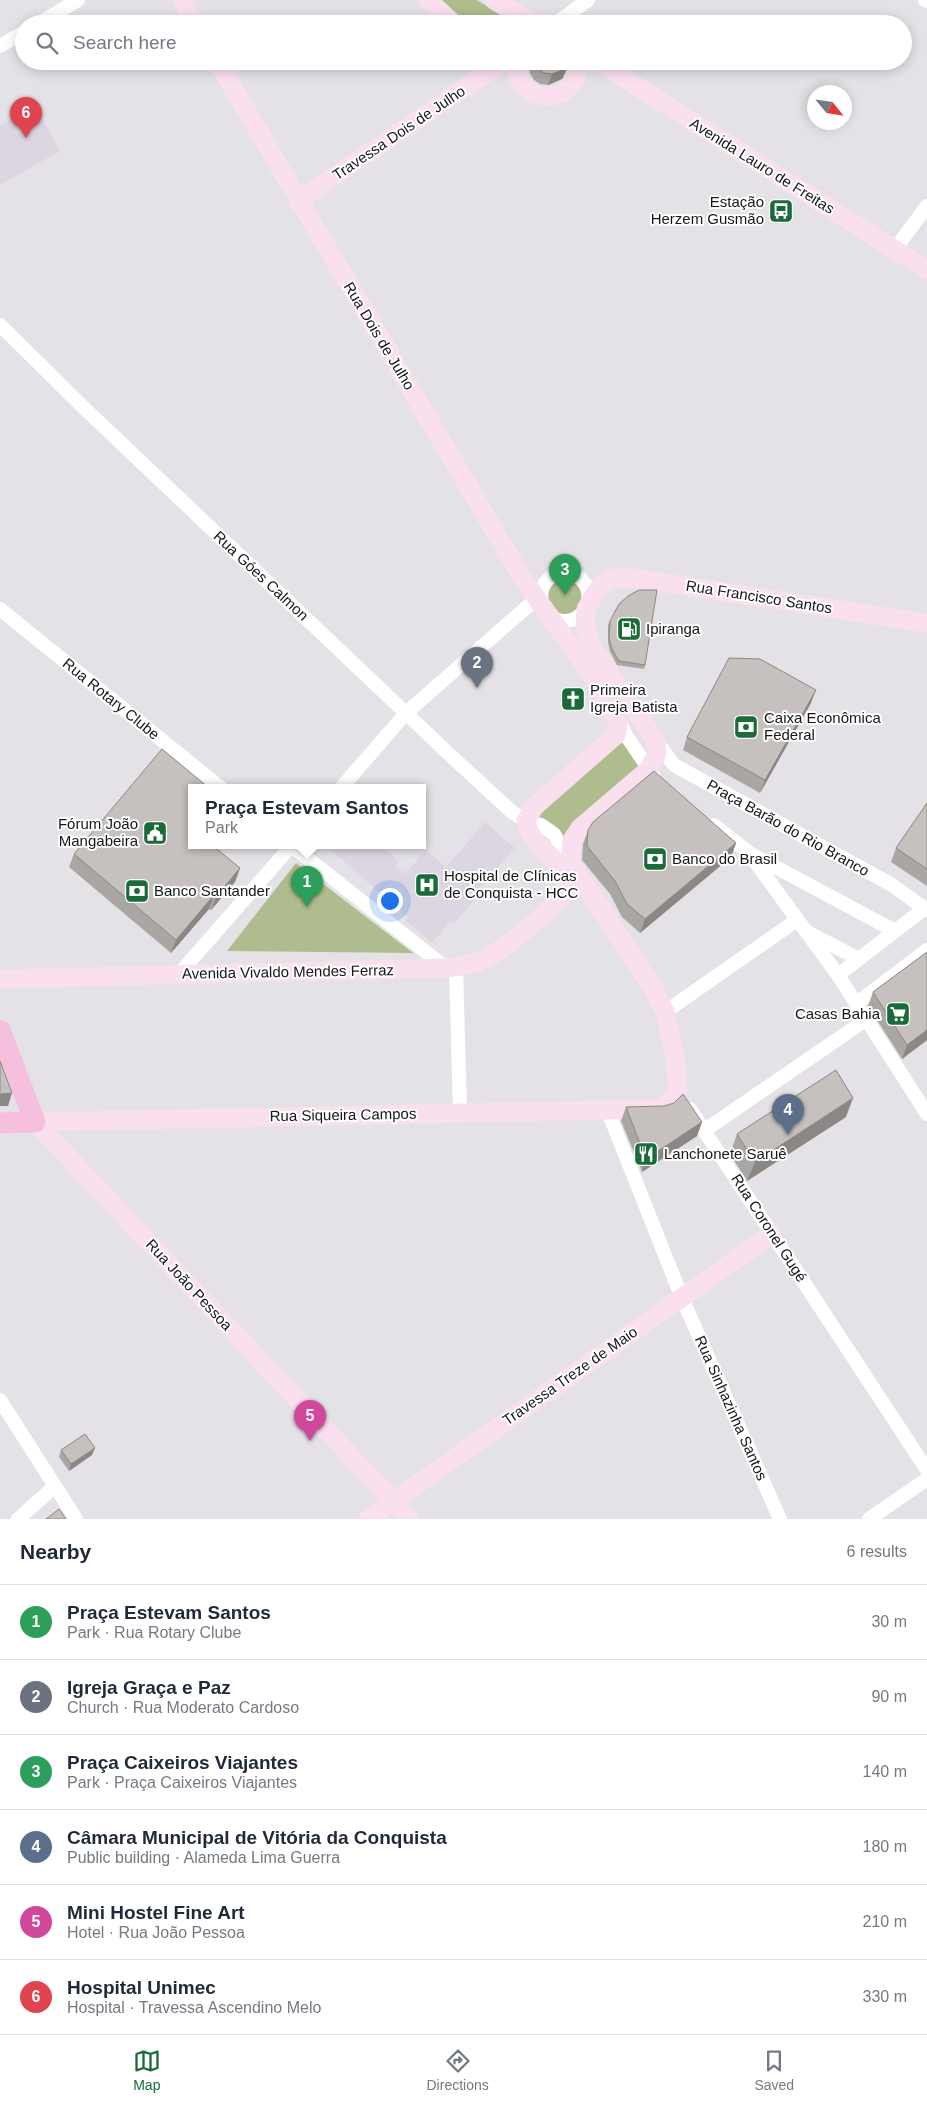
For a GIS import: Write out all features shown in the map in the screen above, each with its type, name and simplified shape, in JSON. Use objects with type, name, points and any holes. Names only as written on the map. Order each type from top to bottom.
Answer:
[{"type":"main road","name":"Rua João Pessoa","points":[[0,1030],[35,1122]]},
{"type":"main road","name":"Rua Siqueira Campos","points":[[0,1124],[35,1122]]},
{"type":"street","points":[[53,15],[78,0]]},
{"type":"street","points":[[182,0],[191,15]]},
{"type":"street","points":[[428,0],[444,15]]},
{"type":"street","points":[[494,0],[519,15]]},
{"type":"street","points":[[567,15],[588,0]]},
{"type":"street","points":[[0,46],[15,37]]},
{"type":"street","name":"Rua Dois de Julho","points":[[222,70],[298,201],[542,607],[593,677],[616,727]]},
{"type":"street","name":"Travessa Dois de Julho","points":[[298,201],[492,70]]},
{"type":"street","points":[[510,70],[530,92],[544,97],[554,97],[563,93],[571,86],[576,77],[576,70]]},
{"type":"street","name":"Avenida Lauro de Freitas","points":[[611,70],[927,270]]},
{"type":"street","points":[[895,249],[927,206]]},
{"type":"street","name":"Rua Góes Calmon","points":[[0,325],[82,406],[406,714],[512,812],[526,821],[541,825],[554,834],[571,854]]},
{"type":"street","points":[[571,854],[572,840],[580,828],[654,776],[656,753],[656,742],[593,649],[585,626],[590,601],[584,582],[574,575],[563,573],[552,576],[542,588],[540,600],[542,607],[559,621],[577,618],[590,601]]},
{"type":"street","name":"Rua Francisco Santos","points":[[590,601],[604,583],[615,578],[633,578],[927,623]]},
{"type":"street","points":[[345,784],[406,714],[542,607]]},
{"type":"street","name":"Rua Rotary Clube","points":[[0,609],[217,784]]},
{"type":"street","points":[[557,902],[565,892],[564,874],[532,837],[526,821],[534,807],[616,727],[627,737],[654,776]]},
{"type":"street","name":"Praça Barão do Rio Branco","points":[[656,742],[674,764],[892,884],[926,909],[838,975]]},
{"type":"street","name":"Praça Barão do Rio Branco","points":[[700,815],[748,852],[895,931]]},
{"type":"street","points":[[178,974],[289,849]]},
{"type":"street","points":[[296,849],[451,968],[460,1112]]},
{"type":"street","name":"Praça Barão do Rio Branco","points":[[748,852],[838,975],[927,1114]]},
{"type":"street","name":"Rua Coronel Gugé","points":[[571,854],[596,901],[653,988],[665,1012],[675,1057],[678,1091],[927,1470]]},
{"type":"street","points":[[557,902],[572,892],[588,894],[596,901]]},
{"type":"street","name":"Avenida Vivaldo Mendes Ferraz","points":[[0,979],[451,968],[486,958],[505,946],[557,902]]},
{"type":"street","points":[[665,1012],[801,925]]},
{"type":"street","name":"Praça Barão do Rio Branco","points":[[801,925],[860,959]]},
{"type":"street","points":[[857,1003],[927,950]]},
{"type":"street","points":[[705,1130],[867,1019]]},
{"type":"street","name":"Rua Siqueira Campos","points":[[35,1122],[656,1109],[665,1106],[678,1091]]},
{"type":"street","name":"Rua Sinhazinha Santos","points":[[607,1109],[682,1298],[780,1519]]},
{"type":"street","name":"Rua João Pessoa","points":[[35,1122],[410,1519]]},
{"type":"street","name":"Travessa Treze de Maio","points":[[368,1519],[772,1234]]},
{"type":"street","points":[[0,1400],[76,1519]]},
{"type":"street","points":[[869,1519],[927,1479]]},
{"type":"street","points":[[18,1519],[55,1486]]},
{"type":"shaded area","points":[[34,104],[60,151],[0,185],[0,126]]},
{"type":"shaded area","name":"Hospital de Clínicas de Conquista - HCC","points":[[485,822],[515,848],[472,896],[475,899],[454,924],[451,921],[432,943],[405,920],[408,917],[329,849],[385,849],[399,861],[395,865],[405,874],[426,850],[446,867]]},
{"type":"green space","points":[[435,0],[477,0],[502,15],[451,15]]},
{"type":"green space","points":[[566,573],[589,598],[565,621],[541,593]]},
{"type":"green space","points":[[620,734],[642,770],[570,844],[533,812]]},
{"type":"green space","points":[[296,863],[413,953],[227,951]]},
{"type":"building","points":[[540,70],[562,70],[552,74]]},
{"type":"building","name":"Ipiranga","points":[[639,590],[657,590],[645,665],[619,661],[612,649],[609,638],[610,621],[619,604]]},
{"type":"building","name":"Caixa Econômica Federal","points":[[729,658],[760,659],[816,690],[765,780],[687,737]]},
{"type":"building","points":[[162,749],[204,784],[188,784],[188,849],[217,849],[240,868],[176,940],[74,854]]},
{"type":"building","name":"Banco do Brasil","points":[[654,771],[736,843],[645,919],[627,904],[615,881],[587,846],[588,830],[593,822]]},
{"type":"building","points":[[927,803],[927,869],[896,848]]},
{"type":"building","name":"Casas Bahia","points":[[927,952],[927,1030],[907,1045],[873,992]]},
{"type":"building","points":[[0,1061],[12,1093],[0,1094]]},
{"type":"building","points":[[836,1070],[853,1098],[755,1162],[737,1134]]},
{"type":"building","points":[[683,1094],[702,1122],[646,1159],[626,1107],[664,1106],[674,1103]]},
{"type":"building","points":[[85,1434],[95,1448],[71,1464],[61,1450]]},
{"type":"building","points":[[59,1509],[66,1519],[46,1519]]},
{"type":"place","name":"Hospital Unimec","points":[[26,138]]},
{"type":"place","name":"Estação Herzem Gusmão","points":[[781,211]]},
{"type":"place","name":"Praça Caixeiros Viajantes","points":[[565,595]]},
{"type":"place","name":"Ipiranga","points":[[629,629]]},
{"type":"place","name":"Igreja Graça e Paz","points":[[477,688]]},
{"type":"place","name":"Primeira Igreja Batista","points":[[573,699]]},
{"type":"place","name":"Caixa Econômica Federal","points":[[746,727]]},
{"type":"place","name":"Fórum João Mangabeira","points":[[155,833]]},
{"type":"place","name":"Banco do Brasil","points":[[655,859]]},
{"type":"place","name":"Hospital de Clínicas de Conquista - HCC","points":[[427,885]]},
{"type":"place","name":"Banco Santander","points":[[137,891]]},
{"type":"place","name":"Praça Estevam Santos","points":[[307,907]]},
{"type":"place","name":"Casas Bahia","points":[[898,1014]]},
{"type":"place","name":"Câmara Municipal de Vitória da Conquista","points":[[788,1135]]},
{"type":"place","name":"Lanchonete Saruê","points":[[646,1154]]},
{"type":"place","name":"Mini Hostel Fine Art","points":[[310,1441]]}]
